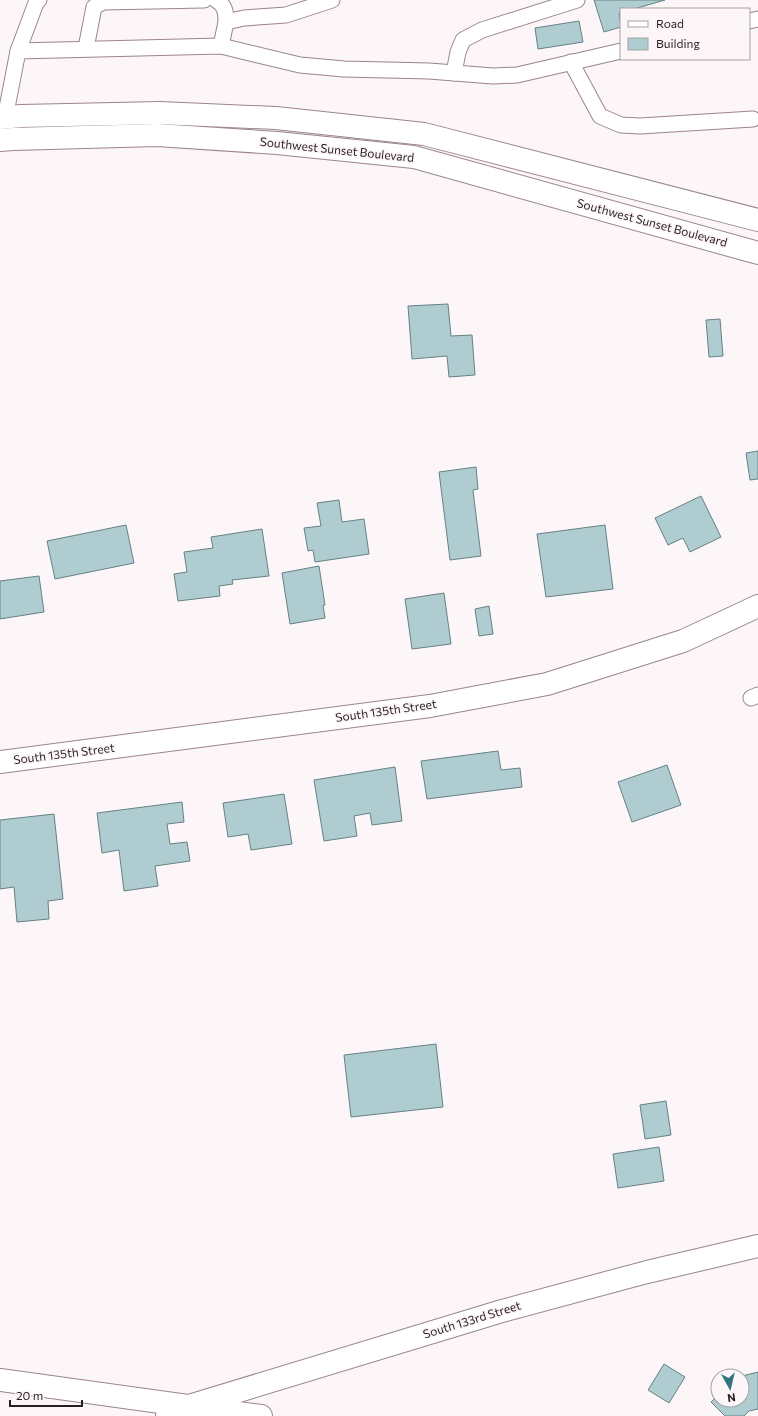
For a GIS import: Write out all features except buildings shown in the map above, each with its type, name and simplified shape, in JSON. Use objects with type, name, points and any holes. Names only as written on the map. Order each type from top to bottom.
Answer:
[{"type":"street","name":"Southwest Sunset Boulevard","points":[[2,118],[21,116],[160,113],[276,118],[424,134],[758,220]]},
{"type":"street","name":"Southwest Sunset Boulevard","points":[[0,140],[13,138],[156,134],[277,143],[414,158],[758,253]]},
{"type":"street","name":"South 135th Street","points":[[0,762],[424,707],[547,684],[683,640],[758,606]]},
{"type":"street","name":"South 133rd Street","points":[[167,1416],[196,1411],[502,1311],[648,1272],[758,1246]]},
{"type":"street","points":[[0,1380],[196,1411],[261,1416]]},
{"type":"lane","points":[[2,118],[18,51],[36,3],[39,0]]},
{"type":"lane","points":[[86,48],[94,7],[102,2],[204,0]]},
{"type":"lane","points":[[216,0],[222,3],[226,10],[226,22],[220,46]]},
{"type":"lane","points":[[226,22],[244,18],[286,15],[332,0]]},
{"type":"lane","points":[[454,73],[458,52],[463,40],[482,30],[577,0]]},
{"type":"lane","points":[[18,51],[86,48],[220,46],[300,65],[344,69],[429,71],[493,76],[517,75],[620,51]]},
{"type":"lane","points":[[572,62],[600,116],[621,125],[640,126],[753,119]]}]
